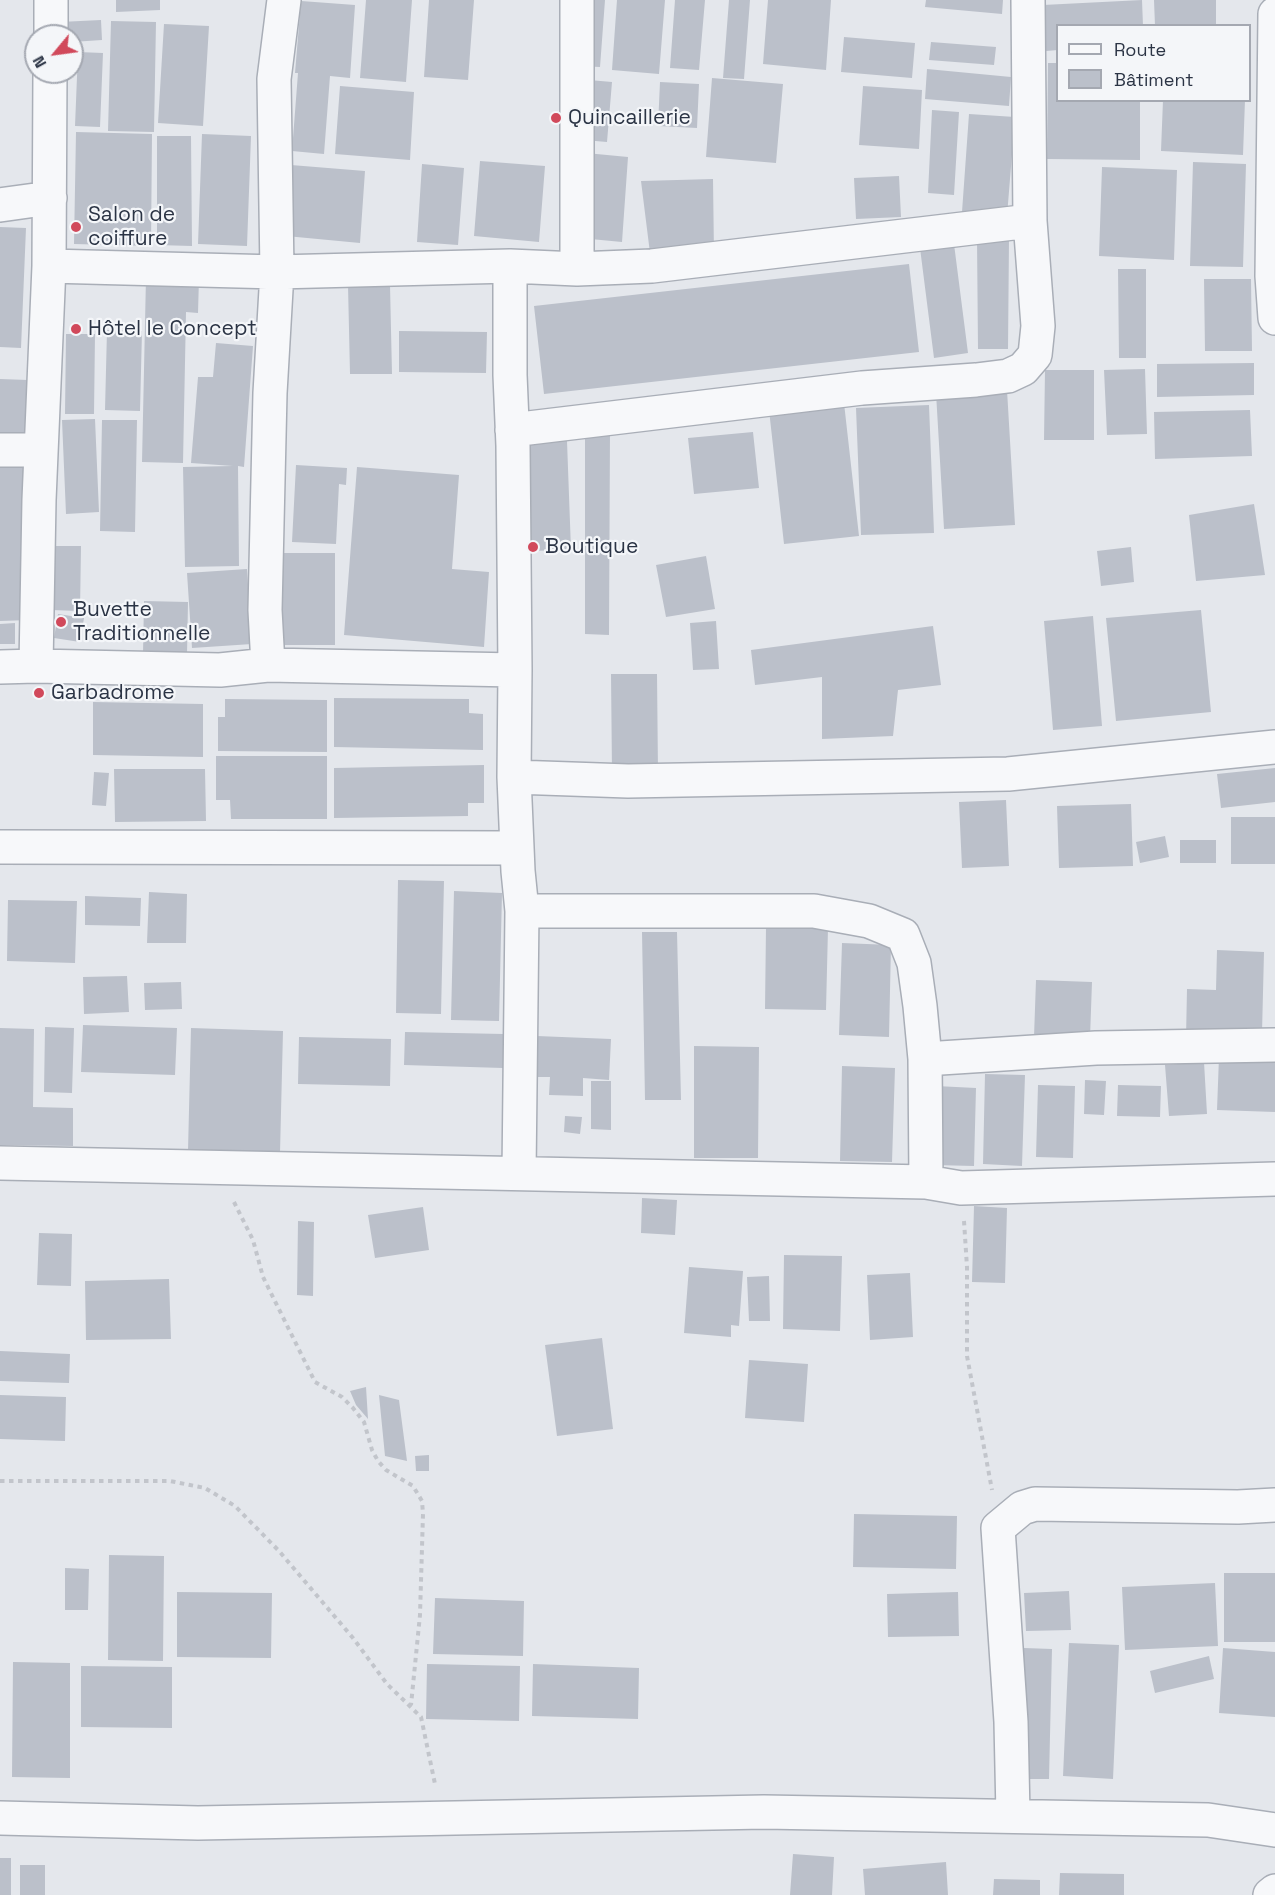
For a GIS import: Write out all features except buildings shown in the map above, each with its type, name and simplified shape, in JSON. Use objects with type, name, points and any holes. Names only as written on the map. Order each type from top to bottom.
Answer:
[{"type":"street","points":[[51,0],[51,24]]},
{"type":"street","points":[[268,665],[264,610],[270,404],[277,272],[274,78],[284,0]]},
{"type":"street","points":[[577,0],[577,269]]},
{"type":"street","points":[[512,430],[862,388],[1008,376],[1023,369],[1035,355],[1038,326],[1030,221],[1028,0]]},
{"type":"street","points":[[1275,14],[1272,265],[1275,318]]},
{"type":"street","points":[[36,666],[41,450],[49,266],[50,84]]},
{"type":"street","points":[[0,205],[50,198]]},
{"type":"street","points":[[49,266],[277,272],[510,266],[577,269],[652,266],[1030,221]]},
{"type":"street","points":[[510,266],[515,670],[514,777],[522,910],[519,1173]]},
{"type":"street","points":[[0,450],[41,450]]},
{"type":"street","points":[[0,667],[220,670],[268,665],[515,670]]},
{"type":"street","points":[[514,777],[628,781],[1008,774],[1275,747]]},
{"type":"street","points":[[0,847],[517,848]]},
{"type":"street","points":[[522,910],[814,911],[869,921],[903,935],[914,963],[925,1059],[926,1182]]},
{"type":"street","points":[[925,1059],[1096,1048],[1275,1045]]},
{"type":"street","points":[[0,1163],[926,1182],[961,1188],[1275,1179]]},
{"type":"street","points":[[1013,1815],[1011,1722],[998,1528],[1022,1508],[1035,1504],[1238,1507],[1275,1505]]},
{"type":"street","points":[[0,1818],[198,1823],[764,1812],[1208,1820],[1275,1830]]},
{"type":"street","points":[[1270,1895],[1275,1891]]},
{"type":"path","points":[[216,1167],[253,1240],[263,1277],[315,1382],[342,1397],[353,1408],[364,1422],[372,1450],[378,1461],[386,1470],[413,1486],[422,1501],[420,1615],[411,1706]]},
{"type":"path","points":[[961,1188],[967,1267],[968,1356],[998,1528]]},
{"type":"path","points":[[0,1481],[170,1481],[205,1488],[235,1506],[279,1551],[353,1638],[387,1684],[421,1717],[443,1818]]},
{"type":"place","name":"Quincaillerie","points":[[556,118]]},
{"type":"place","name":"Salon de coiffure","points":[[76,227]]},
{"type":"place","name":"Hôtel le Concept","points":[[76,329]]},
{"type":"place","name":"Boutique","points":[[533,547]]},
{"type":"place","name":"Buvette Traditionnelle","points":[[61,622]]},
{"type":"place","name":"Garbadrome","points":[[39,693]]}]
